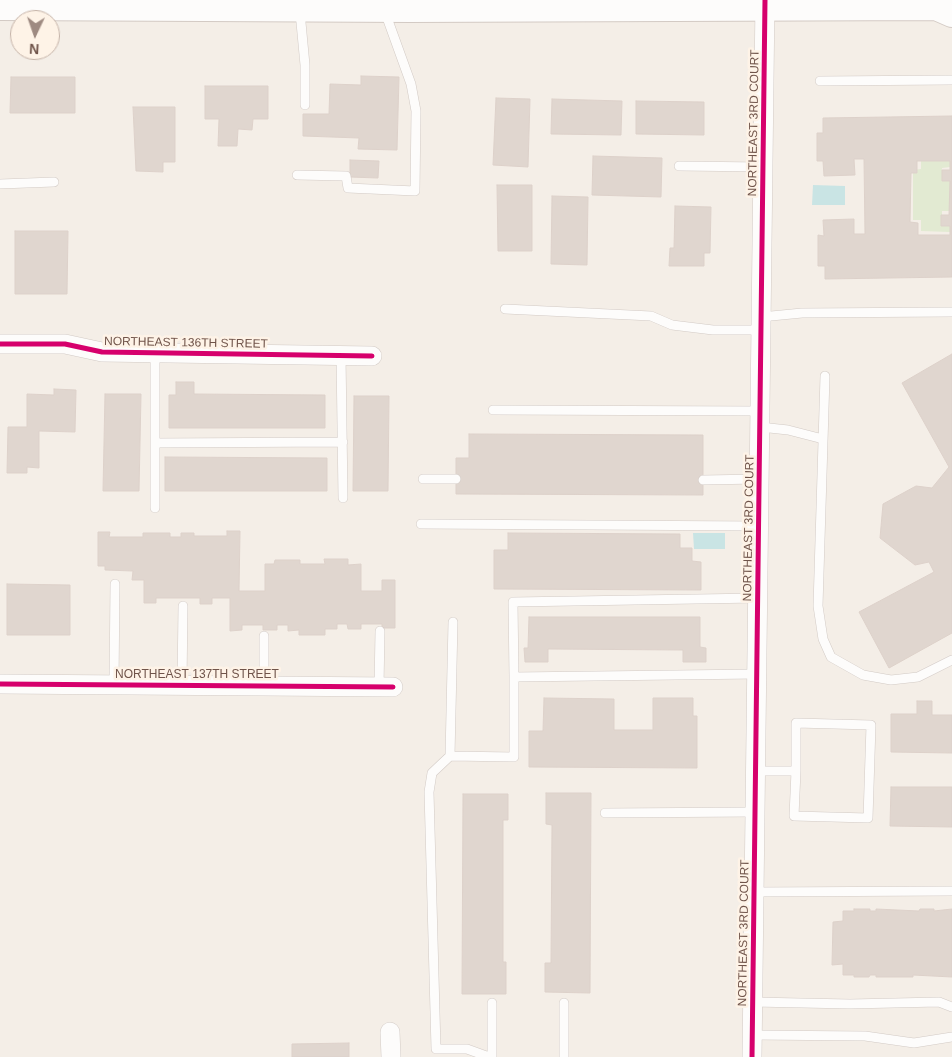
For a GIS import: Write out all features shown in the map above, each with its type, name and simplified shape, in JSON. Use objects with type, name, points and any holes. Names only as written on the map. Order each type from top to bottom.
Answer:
[{"type":"main road","points":[[0,7],[384,9],[410,5],[765,3],[946,7]]},
{"type":"street","name":"NORTHEAST 3RD COURT","points":[[752,1057],[765,3]]},
{"type":"street","name":"NORTHEAST 136TH STREET","points":[[0,344],[65,344],[102,352],[372,356]]},
{"type":"street","name":"NORTHEAST 137TH STREET","points":[[0,684],[386,687]]},
{"type":"street","points":[[390,1032],[390,1057]]},
{"type":"lane","points":[[299,9],[305,65],[305,105]]},
{"type":"lane","points":[[297,175],[346,176],[348,188],[415,191],[416,111],[411,84],[384,9]]},
{"type":"lane","points":[[820,81],[952,80]]},
{"type":"lane","points":[[679,166],[763,167]]},
{"type":"lane","points":[[0,184],[54,182]]},
{"type":"lane","points":[[505,309],[651,316],[672,325],[714,330],[761,324],[802,312],[952,312]]},
{"type":"lane","points":[[155,353],[155,508]]},
{"type":"lane","points":[[342,355],[343,498]]},
{"type":"lane","points":[[825,376],[818,606],[823,639],[831,657],[863,675],[891,680],[918,677],[952,660]]},
{"type":"lane","points":[[493,410],[760,419],[788,430],[823,439]]},
{"type":"lane","points":[[155,443],[343,442]]},
{"type":"lane","points":[[423,479],[456,479]]},
{"type":"lane","points":[[703,480],[759,480]]},
{"type":"lane","points":[[421,524],[759,526]]},
{"type":"lane","points":[[114,584],[114,685]]},
{"type":"lane","points":[[492,1003],[490,1057],[466,1049],[436,1049],[430,792],[432,773],[450,756],[514,757],[513,602],[758,598]]},
{"type":"lane","points":[[182,685],[183,606]]},
{"type":"lane","points":[[450,756],[453,622]]},
{"type":"lane","points":[[380,631],[386,687]]},
{"type":"lane","points":[[264,636],[264,686]]},
{"type":"lane","points":[[935,668],[952,666]]},
{"type":"lane","points":[[514,677],[757,674]]},
{"type":"lane","points":[[796,723],[871,725],[868,818],[794,816],[796,771],[796,723]]},
{"type":"lane","points":[[756,771],[796,771]]},
{"type":"lane","points":[[605,813],[756,812]]},
{"type":"lane","points":[[754,892],[952,891]]},
{"type":"lane","points":[[753,1002],[850,1004],[939,1002],[952,1007]]},
{"type":"lane","points":[[564,1004],[564,1057]]},
{"type":"lane","points":[[753,1035],[865,1036],[914,1043],[952,1037]]},
{"type":"green space","points":[[921,158],[950,158],[950,167],[942,168],[942,179],[950,180],[950,211],[942,211],[942,223],[950,223],[950,232],[921,231],[921,220],[913,220],[913,170],[921,169]]},
{"type":"water","points":[[813,185],[845,186],[845,205],[812,205]]},
{"type":"water","points":[[693,533],[725,533],[725,549],[694,549]]},
{"type":"building","points":[[361,76],[399,77],[397,150],[358,149],[359,138],[303,136],[303,114],[329,114],[330,84],[361,85]]},
{"type":"building","points":[[11,77],[75,77],[75,113],[10,113]]},
{"type":"building","points":[[205,86],[268,86],[268,119],[253,119],[252,130],[238,129],[237,146],[218,146],[219,119],[205,119]]},
{"type":"building","points":[[496,98],[530,99],[528,167],[493,165]]},
{"type":"building","points":[[552,99],[622,101],[621,135],[551,134]]},
{"type":"building","points":[[636,101],[704,102],[704,135],[636,134]]},
{"type":"building","points":[[133,107],[175,107],[175,162],[163,162],[163,172],[136,171]]},
{"type":"building","points":[[952,116],[952,277],[825,279],[825,266],[818,266],[818,235],[824,236],[823,220],[854,219],[854,234],[865,234],[864,159],[854,159],[855,175],[824,176],[823,161],[817,161],[817,133],[823,133],[823,118]],"holes":[[[917,161],[950,161],[950,170],[942,170],[942,181],[950,181],[949,215],[941,215],[941,226],[950,226],[950,235],[918,235],[918,223],[910,222],[911,173],[917,173]]]},
{"type":"building","points":[[593,156],[662,158],[661,197],[592,195]]},
{"type":"building","points":[[350,160],[379,161],[378,178],[350,177]]},
{"type":"building","points":[[497,185],[532,185],[532,251],[498,251]]},
{"type":"building","points":[[552,196],[588,197],[587,265],[551,264]]},
{"type":"building","points":[[675,206],[711,207],[710,253],[704,253],[704,266],[669,266],[670,248],[674,248]]},
{"type":"building","points":[[15,231],[68,231],[67,294],[15,294]]},
{"type":"building","points":[[952,354],[952,633],[889,668],[859,612],[934,572],[929,562],[915,565],[880,538],[883,504],[916,486],[932,488],[949,467],[902,383]]},
{"type":"building","points":[[176,382],[194,382],[194,394],[325,395],[325,428],[169,428],[169,395],[176,395]]},
{"type":"building","points":[[54,389],[76,390],[75,432],[39,431],[39,468],[27,467],[27,473],[7,473],[8,427],[27,427],[27,394],[54,395]]},
{"type":"building","points":[[105,394],[141,394],[139,491],[103,491]]},
{"type":"building","points":[[354,396],[389,396],[388,491],[353,491]]},
{"type":"building","points":[[469,434],[703,435],[703,495],[456,494],[456,458],[469,458]]},
{"type":"building","points":[[165,457],[327,458],[327,491],[165,491]]},
{"type":"building","points":[[227,531],[240,531],[239,591],[265,591],[265,564],[274,564],[275,560],[300,560],[300,564],[325,564],[324,559],[348,559],[348,565],[361,564],[361,591],[382,591],[382,580],[395,580],[395,628],[382,628],[382,624],[361,624],[361,629],[348,629],[347,624],[337,624],[337,629],[325,629],[325,635],[299,635],[299,630],[288,631],[288,625],[277,625],[277,630],[263,630],[263,625],[242,625],[242,630],[230,631],[230,598],[212,598],[212,604],[200,604],[200,598],[156,598],[156,603],[144,603],[144,580],[132,580],[133,571],[105,570],[105,566],[98,566],[98,532],[110,532],[109,537],[143,537],[143,533],[170,533],[170,537],[181,537],[181,533],[194,533],[194,536],[227,536]]},
{"type":"building","points":[[508,533],[680,534],[680,548],[692,548],[692,561],[701,562],[701,590],[494,589],[494,550],[508,550]]},
{"type":"building","points":[[7,584],[70,585],[70,635],[7,635]]},
{"type":"building","points":[[529,617],[700,617],[700,647],[706,648],[706,662],[683,662],[683,650],[548,649],[548,662],[525,662],[524,648],[528,648]]},
{"type":"building","points":[[544,698],[614,699],[614,730],[653,730],[653,698],[693,698],[693,716],[697,716],[697,768],[529,767],[529,731],[543,731]]},
{"type":"building","points":[[917,701],[932,701],[932,715],[952,715],[952,753],[891,752],[891,714],[917,714]]},
{"type":"building","points":[[891,787],[952,787],[952,827],[890,826]]},
{"type":"building","points":[[546,793],[591,793],[590,993],[545,992],[545,963],[551,963],[552,825],[546,824]]},
{"type":"building","points":[[463,794],[508,794],[508,820],[503,820],[503,962],[506,962],[506,994],[462,994]]},
{"type":"building","points":[[854,909],[870,909],[870,911],[876,911],[876,909],[919,911],[920,909],[934,909],[934,911],[952,909],[952,977],[913,975],[913,977],[876,977],[876,975],[870,975],[869,977],[854,977],[854,975],[843,975],[843,964],[832,965],[833,922],[843,921],[843,911],[854,911]]},
{"type":"building","points":[[349,1043],[349,1057],[292,1057],[292,1044]]},
{"type":"cycle path","points":[[752,1057],[765,0]]},
{"type":"cycle path","points":[[0,344],[65,344],[102,352],[372,356]]},
{"type":"cycle path","points":[[0,684],[393,687]]}]
